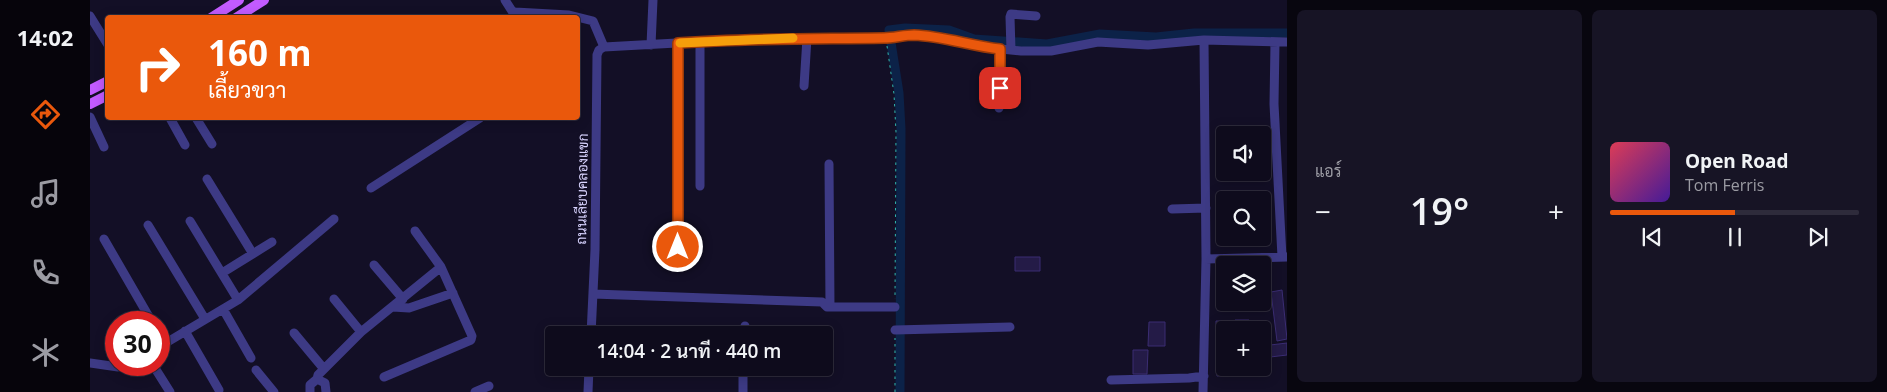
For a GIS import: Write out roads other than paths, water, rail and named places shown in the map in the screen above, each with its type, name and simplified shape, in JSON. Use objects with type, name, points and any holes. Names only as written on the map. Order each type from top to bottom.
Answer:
[{"type":"main road","points":[[216,15],[239,0]]},
{"type":"main road","points":[[241,15],[264,0]]},
{"type":"main road","points":[[90,90],[105,82]]},
{"type":"main road","points":[[90,104],[105,96]]},
{"type":"street","points":[[651,45],[653,0]]},
{"type":"street","points":[[506,2],[509,15]]},
{"type":"street","points":[[506,2],[516,12],[569,15]]},
{"type":"street","points":[[1011,44],[1011,14],[1036,16]]},
{"type":"street","points":[[90,16],[105,40]]},
{"type":"street","points":[[580,18],[593,21],[604,48],[700,42],[807,38],[886,38],[915,35],[1000,49],[1011,44],[1051,51],[1098,42],[1148,45],[1204,40],[1287,42]]},
{"type":"street","points":[[804,86],[807,38]]},
{"type":"street","points":[[1203,392],[1206,259],[1204,40]]},
{"type":"street","points":[[700,42],[700,186]]},
{"type":"street","points":[[678,43],[678,247]]},
{"type":"street","points":[[1206,259],[1284,257],[1274,104],[1275,43]]},
{"type":"street","name":"ถนนเลียบคลองแขก","points":[[591,326],[596,232],[597,55],[599,50],[604,48]]},
{"type":"street","points":[[999,108],[1000,49]]},
{"type":"street","points":[[90,117],[104,147]]},
{"type":"street","points":[[171,120],[185,145]]},
{"type":"street","points":[[197,120],[212,144]]},
{"type":"street","points":[[371,188],[466,121]]},
{"type":"street","points":[[829,164],[830,307]]},
{"type":"street","points":[[208,179],[254,254]]},
{"type":"street","points":[[1172,209],[1206,208]]},
{"type":"street","points":[[170,340],[238,300],[334,218]]},
{"type":"street","points":[[190,220],[238,300]]},
{"type":"street","points":[[148,225],[205,319]]},
{"type":"street","points":[[384,377],[471,340],[471,332],[441,267],[415,231]]},
{"type":"street","points":[[104,239],[146,311]]},
{"type":"street","points":[[222,273],[272,242]]},
{"type":"street","points":[[374,265],[403,299]]},
{"type":"street","points":[[310,392],[310,385],[317,380],[324,369],[361,332],[441,267]]},
{"type":"street","points":[[393,306],[409,308],[453,293]]},
{"type":"street","points":[[593,294],[822,302],[827,307],[895,306]]},
{"type":"street","points":[[334,299],[361,332]]},
{"type":"street","points":[[223,309],[251,358]]},
{"type":"street","points":[[899,330],[1010,327]]},
{"type":"street","points":[[185,331],[219,390]]},
{"type":"street","points":[[294,333],[324,369]]},
{"type":"street","points":[[90,363],[105,365]]},
{"type":"street","points":[[256,370],[274,392]]},
{"type":"street","points":[[160,376],[170,392]]},
{"type":"street","points":[[588,392],[589,376]]},
{"type":"street","points":[[743,392],[744,376]]},
{"type":"street","points":[[1111,380],[1204,376]]},
{"type":"street","points":[[317,380],[325,383],[326,392]]},
{"type":"street","points":[[475,392],[489,386]]},
{"type":"waterway","points":[[900,392],[901,129],[899,93],[889,30],[905,28],[949,30],[974,39],[1047,44],[1100,34],[1156,37],[1194,33],[1287,33]]}]
